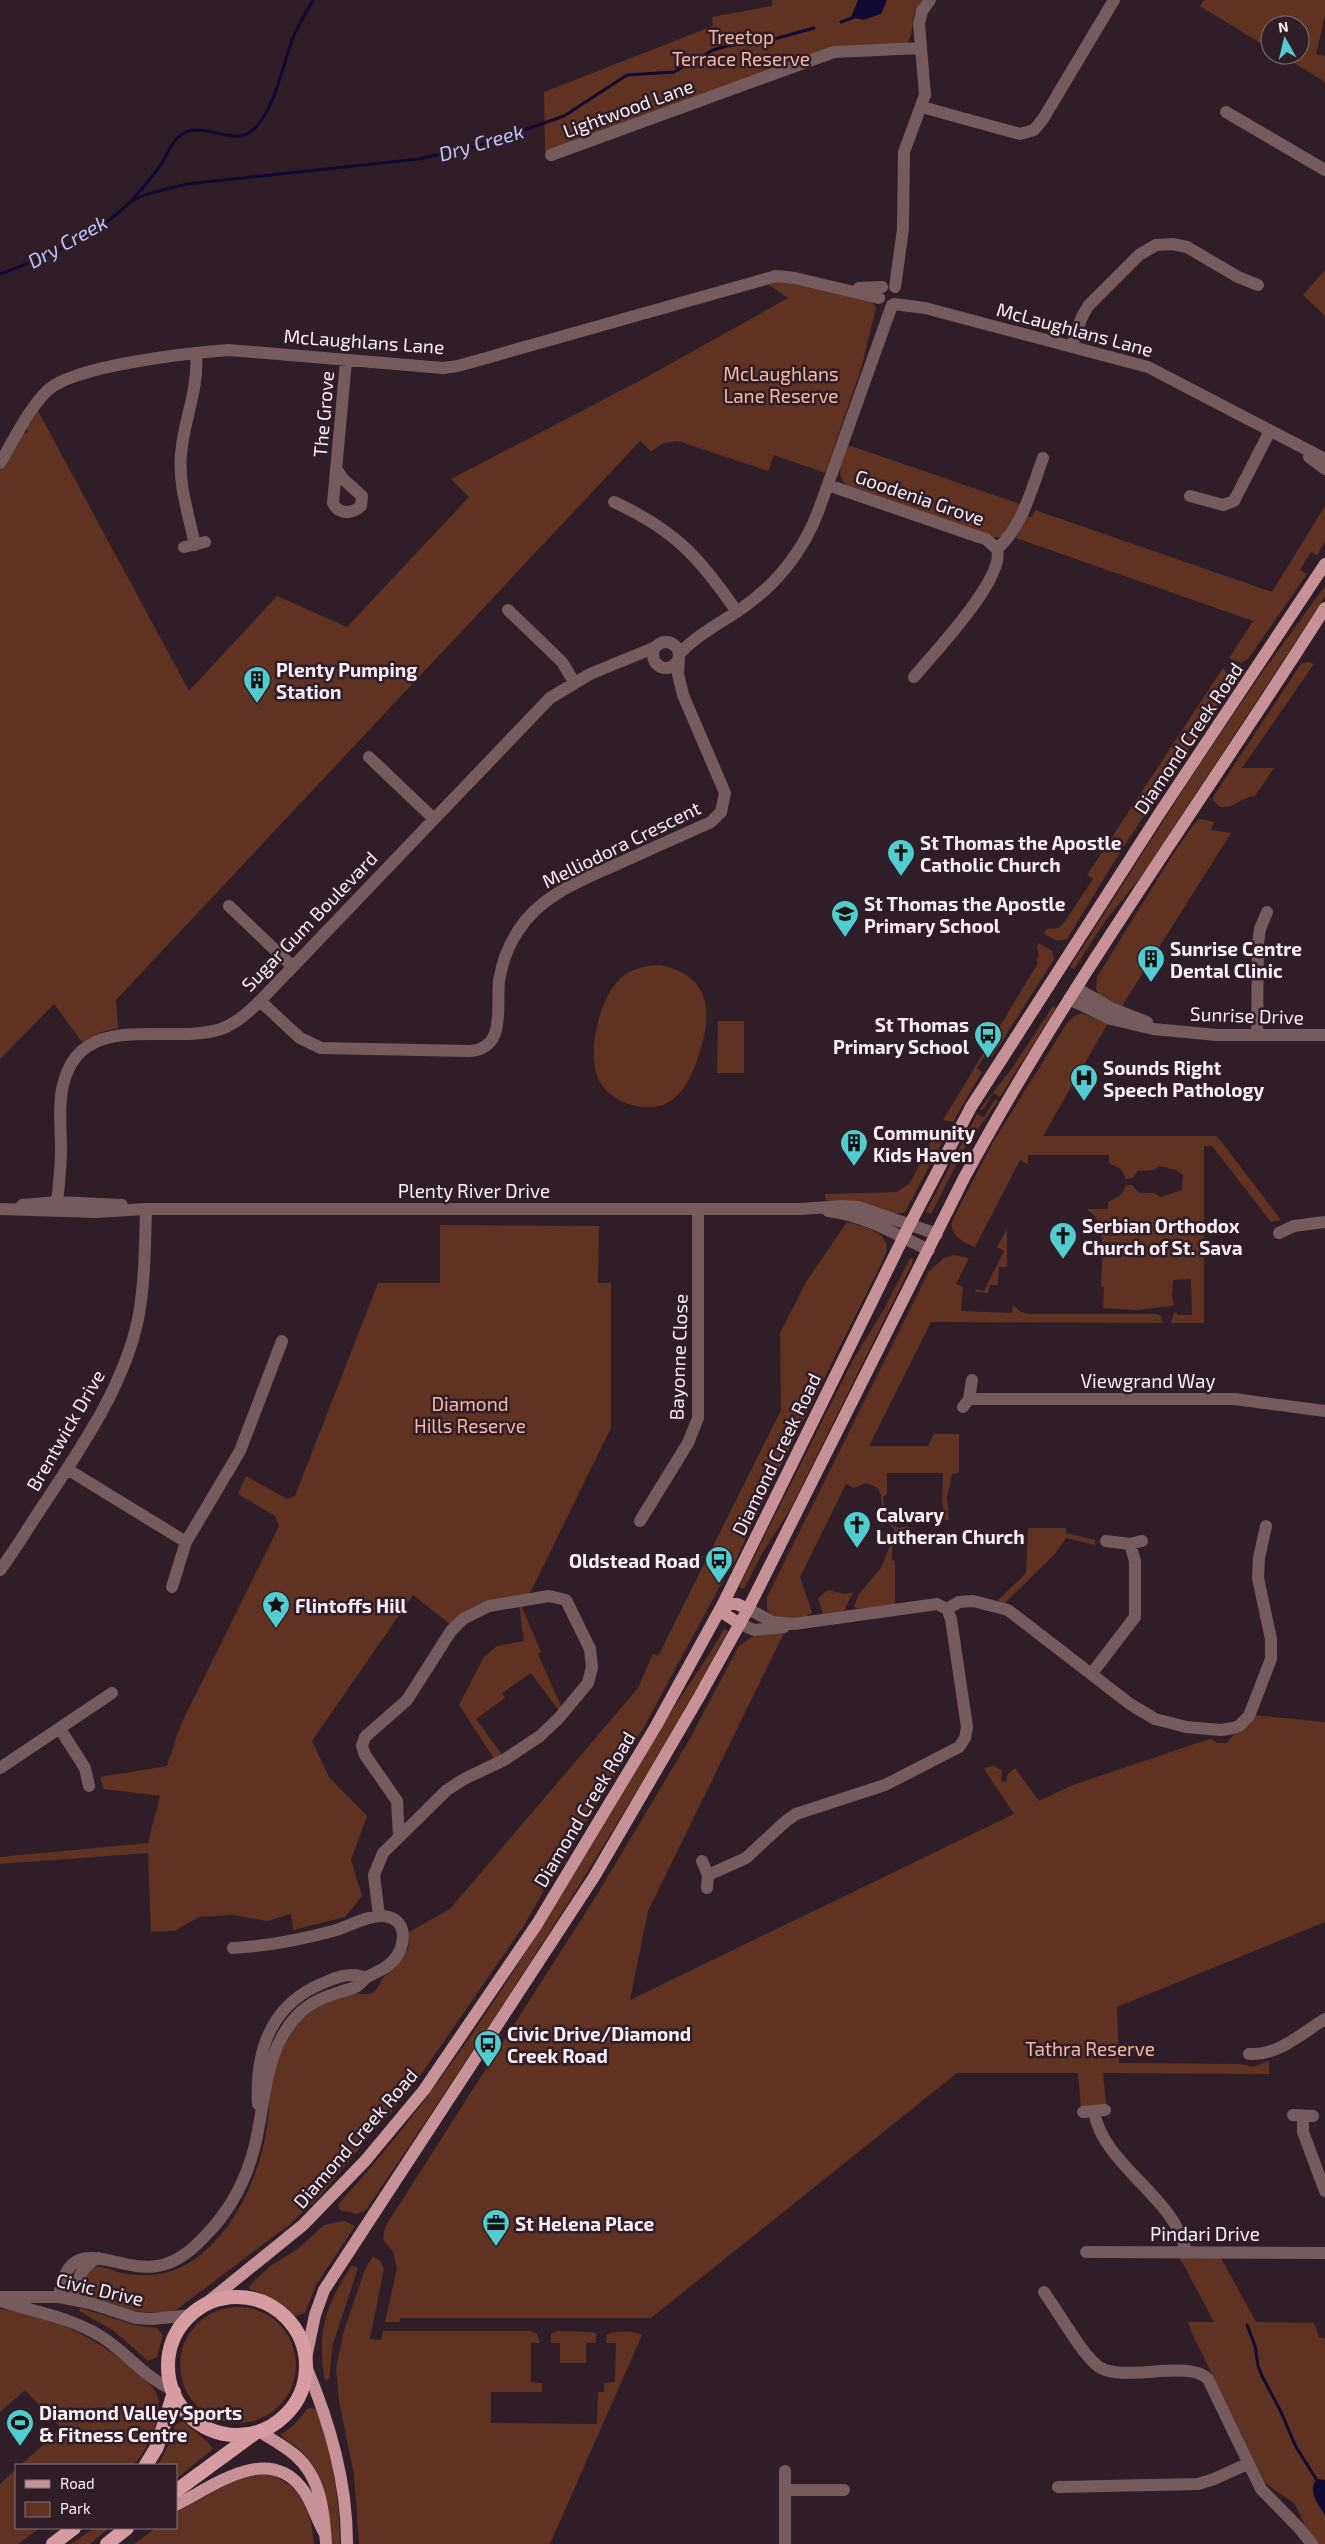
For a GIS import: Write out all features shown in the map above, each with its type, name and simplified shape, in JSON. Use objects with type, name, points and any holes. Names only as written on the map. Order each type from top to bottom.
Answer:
[{"type":"highway","points":[[178,2490],[257,2432],[279,2421],[290,2410],[302,2389],[306,2362],[302,2343],[291,2323],[283,2315],[264,2303],[253,2299],[230,2298],[213,2302],[195,2313],[178,2332],[170,2353],[168,2368],[173,2391],[184,2410],[208,2428],[228,2434],[257,2432]]},
{"type":"highway","points":[[147,2464],[157,2446],[173,2391]]},
{"type":"highway","points":[[53,2544],[73,2529]]},
{"type":"highway","points":[[107,2544],[126,2529]]},
{"type":"main road","name":"Diamond Creek Road","points":[[195,2313],[309,2220],[365,2161],[424,2090],[510,1965],[564,1880],[656,1726],[723,1604],[903,1238],[971,1107],[1166,804],[1325,564]]},
{"type":"main road","points":[[347,2544],[346,2503],[337,2453],[324,2410],[306,2362],[315,2315],[324,2290],[594,1877],[748,1609],[977,1153],[1076,988],[1325,608]]},
{"type":"main road","name":"Sunrise Drive","points":[[1069,999],[1060,994],[1052,982],[1058,981],[1076,988]]},
{"type":"main road","points":[[740,1624],[726,1615],[723,1604],[737,1604],[748,1609]]},
{"type":"main road","points":[[257,2432],[294,2454],[309,2472],[318,2490],[325,2539]]},
{"type":"main road","points":[[178,2504],[240,2472],[254,2468],[272,2469],[288,2476],[299,2484],[307,2496],[325,2539]]},
{"type":"street","name":"Sugar Gum Boulevard","points":[[679,656],[696,637],[737,612],[767,589],[794,557],[812,527],[874,351],[904,229],[904,152],[922,107],[926,85],[919,24],[922,11],[930,0]]},
{"type":"street","points":[[922,107],[1020,134],[1034,130],[1043,120],[1114,0]]},
{"type":"street","name":"Lightwood Lane","points":[[551,155],[834,52],[921,48]]},
{"type":"street","points":[[1226,112],[1325,170]]},
{"type":"street","points":[[1072,345],[1080,319],[1088,306],[1140,255],[1156,245],[1172,244],[1187,247],[1238,277],[1258,286]]},
{"type":"street","name":"McLaughlans Lane","points":[[0,464],[41,398],[60,382],[84,373],[196,353],[229,350],[429,368],[458,366],[770,277],[787,276],[817,284],[888,295],[925,308],[1072,345],[1148,367],[1325,459]]},
{"type":"street","points":[[195,545],[182,480],[180,457],[196,383],[196,353]]},
{"type":"street","name":"The Grove","points":[[337,470],[346,361]]},
{"type":"street","points":[[1190,496],[1222,505],[1234,501],[1270,431]]},
{"type":"street","name":"McLaughlans Lane","points":[[1290,441],[1325,469]]},
{"type":"street","points":[[914,677],[964,617],[989,581],[998,562],[997,549],[1009,539],[1017,527],[1043,458]]},
{"type":"street","name":"Goodenia Grove","points":[[828,485],[986,539],[997,549]]},
{"type":"street","points":[[614,502],[653,522],[678,540],[706,568],[737,612]]},
{"type":"street","points":[[508,610],[562,662],[574,682]]},
{"type":"street","name":"Sugar Gum Boulevard","points":[[63,1205],[63,1085],[71,1066],[90,1045],[116,1035],[199,1033],[223,1029],[247,1013],[532,714],[550,698],[574,682],[604,668],[710,627]]},
{"type":"street","points":[[662,644],[675,646],[679,656],[670,667],[657,664],[653,655],[662,644]]},
{"type":"street","name":"Melliodora Crescent","points":[[260,1000],[300,1038],[321,1048],[469,1051],[487,1046],[497,1032],[500,979],[506,954],[517,932],[532,913],[561,890],[712,822],[721,812],[725,798],[723,788],[683,695],[678,674],[679,656]]},
{"type":"street","name":"Sugar Gum Boulevard","points":[[604,668],[632,663],[657,664]]},
{"type":"street","name":"Melliodora Crescent","points":[[657,664],[683,695]]},
{"type":"street","points":[[369,757],[433,818]]},
{"type":"street","points":[[229,906],[292,966]]},
{"type":"street","points":[[1257,1035],[1258,943],[1260,929],[1267,912]]},
{"type":"street","name":"Sunrise Drive","points":[[1076,988],[1128,1020]]},
{"type":"street","name":"Sunrise Drive","points":[[1069,999],[1100,1014],[1193,1034],[1325,1036]]},
{"type":"street","name":"Plenty River Drive","points":[[0,1209],[112,1204],[146,1209],[801,1209],[842,1206],[858,1207],[937,1234]]},
{"type":"street","name":"Brentwick Drive","points":[[0,1570],[67,1469],[102,1410],[117,1378],[135,1328],[145,1269],[146,1209]]},
{"type":"street","name":"Bayonne Close","points":[[640,1521],[688,1443],[698,1418],[698,1209]]},
{"type":"street","name":"Plenty River Drive","points":[[801,1209],[833,1212],[858,1218],[929,1250]]},
{"type":"street","points":[[1279,1233],[1294,1226],[1325,1222]]},
{"type":"street","points":[[172,1587],[186,1542],[240,1452],[282,1341]]},
{"type":"street","name":"Viewgrand Way","points":[[972,1380],[966,1403],[1224,1399],[1325,1411]]},
{"type":"street","points":[[67,1469],[186,1542]]},
{"type":"street","points":[[947,1609],[959,1602],[974,1601],[1008,1610],[1130,1704],[1155,1719],[1180,1726],[1221,1730],[1239,1726],[1249,1716],[1270,1659],[1271,1639],[1258,1578],[1259,1558],[1266,1526]]},
{"type":"street","points":[[1092,1673],[1135,1616],[1136,1543],[1106,1541]]},
{"type":"street","points":[[378,1916],[374,1888],[376,1870],[383,1853],[447,1790],[464,1779],[509,1757],[540,1736],[584,1689],[591,1671],[591,1655],[588,1643],[566,1600],[553,1596],[541,1597],[489,1606],[469,1614],[451,1631],[407,1700],[365,1737],[362,1746],[365,1755],[397,1802],[399,1837]]},
{"type":"street","points":[[702,1860],[707,1882],[746,1858],[796,1814],[885,1785],[960,1746],[965,1738],[967,1727],[951,1619],[947,1609],[937,1604],[794,1624],[765,1630],[754,1630],[740,1624]]},
{"type":"street","points":[[748,1609],[773,1622],[794,1624]]},
{"type":"street","points":[[0,1768],[112,1693]]},
{"type":"street","points":[[60,1729],[85,1768],[89,1786]]},
{"type":"street","points":[[56,2315],[62,2281],[70,2265],[79,2259],[98,2258],[135,2266],[157,2266],[177,2259],[192,2249],[222,2216],[238,2190],[250,2161],[272,2059],[291,2023],[313,2003],[325,1996],[355,1987],[365,1978],[386,1967],[398,1956],[404,1944],[404,1935],[397,1923],[391,1918],[378,1916],[342,1929],[290,1942],[232,1948]]},
{"type":"street","points":[[1249,2054],[1262,2054],[1279,2048],[1325,2019]]},
{"type":"street","points":[[1094,2111],[1099,2132],[1178,2226],[1186,2252]]},
{"type":"street","points":[[1303,2116],[1303,2132],[1320,2172],[1325,2191]]},
{"type":"street","name":"Pindari Drive","points":[[1086,2252],[1325,2253]]},
{"type":"street","points":[[68,2320],[78,2275],[87,2264],[98,2258]]},
{"type":"street","points":[[1044,2292],[1089,2356],[1099,2367],[1112,2371],[1190,2371],[1203,2374],[1208,2379],[1247,2464],[1267,2498],[1299,2528],[1312,2544]]},
{"type":"street","name":"Civic Drive","points":[[0,2299],[58,2297],[73,2299],[142,2318],[162,2319],[195,2313]]},
{"type":"street","name":"Civic Drive","points":[[0,2299],[68,2320],[116,2346],[150,2377],[173,2391]]},
{"type":"street","points":[[1058,2487],[1198,2484],[1247,2464]]},
{"type":"street","points":[[785,2471],[785,2544]]},
{"type":"street","points":[[785,2490],[844,2490]]},
{"type":"green space","name":"Treetop Terrace Reserve","points":[[772,0],[922,0],[914,14],[911,36],[907,43],[843,48],[545,152],[544,92],[713,26],[712,17],[772,6]]},
{"type":"green space","points":[[1204,0],[1325,0],[1325,15],[1316,54],[1325,56],[1325,82],[1297,65],[1310,65],[1310,15],[1260,15],[1260,43],[1200,6]]},
{"type":"green space","points":[[1325,270],[1325,316],[1303,295]]},
{"type":"green space","name":"McLaughlans Lane Reserve","points":[[779,280],[872,301],[876,308],[861,369],[825,473],[774,455],[768,471],[678,441],[664,443],[651,451],[640,441],[116,1000],[118,1028],[102,1032],[82,1042],[54,1004],[0,1059],[0,471],[24,433],[28,433],[26,429],[38,411],[189,691],[277,596],[347,627],[469,497],[451,479],[645,378],[788,298],[766,283]]},
{"type":"green space","points":[[848,445],[1020,504],[1012,527],[1001,537],[993,537],[847,485],[843,481],[840,471]]},
{"type":"green space","points":[[1325,506],[1325,542],[1317,555],[1311,552],[1300,570],[1307,574],[1248,659],[1241,663],[1229,658],[1253,621],[1016,538],[1027,516],[1032,517],[1035,510],[1272,592]]},
{"type":"green space","points":[[1325,586],[1325,596],[1321,603],[1140,878],[1106,920],[1074,969],[1070,967],[1192,776],[1261,674]]},
{"type":"green space","points":[[1308,662],[1314,664],[1242,768],[1274,768],[1255,796],[1229,806],[1220,807],[1213,800],[1213,797],[1301,664]]},
{"type":"green space","points":[[1223,668],[1230,679],[1228,690],[1124,846],[1067,939],[1058,941],[1044,934],[1047,929],[1058,928],[1064,923],[1093,879],[1087,875]]},
{"type":"green space","points":[[1197,820],[1214,822],[1211,830],[1231,833],[1122,1006],[1100,996],[1096,989],[1097,977],[1173,854]]},
{"type":"green space","points":[[1039,943],[1052,951],[1054,959],[992,1057],[986,1054],[977,1068],[982,1072],[953,1122],[943,1120],[1038,963],[1036,960],[1039,956],[1037,946]]},
{"type":"green space","points":[[659,965],[688,976],[697,985],[703,995],[706,1007],[705,1033],[692,1073],[679,1094],[660,1106],[632,1105],[611,1095],[601,1084],[596,1073],[594,1043],[597,1027],[607,997],[614,985],[623,976],[636,969]]},
{"type":"green space","points":[[1053,1006],[1056,1008],[1000,1097],[993,1093],[983,1110],[980,1109],[1010,1071]]},
{"type":"green space","points":[[1081,1013],[1108,1023],[1043,1136],[1217,1136],[1281,1220],[1271,1222],[1212,1146],[1204,1146],[1204,1323],[1171,1323],[1176,1312],[1177,1315],[1192,1315],[1191,1279],[1173,1280],[1172,1298],[1174,1305],[1136,1310],[1103,1308],[1104,1287],[1101,1286],[1101,1233],[1095,1216],[1088,1209],[1108,1209],[1108,1202],[1121,1195],[1126,1185],[1132,1185],[1139,1193],[1154,1193],[1160,1197],[1182,1190],[1183,1175],[1176,1170],[1160,1166],[1153,1170],[1138,1171],[1132,1178],[1126,1179],[1121,1169],[1109,1163],[1109,1155],[1028,1155],[1028,1164],[1020,1160],[975,1247],[962,1241],[953,1231],[952,1221],[993,1142],[1067,1023],[1074,1016]]},
{"type":"green space","points":[[718,1021],[744,1021],[744,1073],[717,1073]]},
{"type":"green space","points":[[995,1100],[998,1101],[967,1144],[931,1214],[926,1212],[977,1114],[984,1117]]},
{"type":"green space","points":[[936,1131],[943,1140],[905,1212],[890,1213],[825,1200],[825,1194],[897,1192],[910,1183]]},
{"type":"green space","points":[[847,1222],[869,1229],[881,1236],[887,1248],[885,1256],[736,1560],[727,1573],[645,1725],[608,1788],[553,1874],[525,1924],[420,2076],[388,2116],[362,2142],[363,2144],[320,2196],[289,2225],[176,2310],[161,2313],[134,2311],[90,2297],[85,2289],[84,2280],[85,2275],[91,2269],[101,2267],[136,2275],[154,2275],[171,2271],[187,2264],[218,2239],[241,2204],[258,2165],[267,2127],[270,2084],[273,2070],[280,2053],[294,2029],[308,2014],[336,1997],[353,1993],[369,1994],[376,1990],[383,1978],[406,1953],[409,1932],[450,1909],[638,1688],[653,1654],[658,1656],[781,1410],[780,1333],[806,1282]]},
{"type":"green space","name":"Diamond Hills Reserve","points":[[440,1225],[599,1226],[598,1283],[611,1283],[611,1428],[529,1595],[451,1625],[413,1595],[312,1741],[329,1777],[367,1816],[351,1860],[362,1896],[345,1917],[293,1930],[291,1914],[267,1921],[232,1915],[199,1917],[174,1931],[151,1932],[148,1853],[0,1864],[0,1857],[148,1843],[160,1796],[104,1789],[100,1777],[167,1766],[181,1724],[279,1526],[275,1516],[238,1494],[246,1476],[287,1499],[295,1496],[378,1283],[440,1283]]},
{"type":"green space","points":[[1007,1229],[1007,1267],[999,1267],[998,1285],[990,1285],[988,1293],[976,1292],[975,1289],[984,1291],[1004,1251],[997,1247]]},
{"type":"green space","points":[[953,1255],[969,1258],[956,1284],[963,1287],[961,1311],[1012,1313],[1013,1305],[1021,1312],[1029,1314],[1157,1314],[1161,1316],[1162,1323],[931,1322],[869,1446],[928,1446],[934,1434],[959,1434],[959,1473],[952,1474],[947,1497],[949,1520],[945,1520],[943,1508],[943,1473],[887,1473],[887,1494],[883,1497],[885,1517],[883,1519],[881,1495],[878,1488],[866,1483],[854,1488],[846,1484],[800,1577],[812,1612],[796,1619],[776,1617],[767,1610],[767,1597],[929,1271],[944,1258]]},
{"type":"green space","points":[[910,1258],[913,1259],[912,1264],[791,1508],[763,1552],[744,1589],[739,1587],[853,1360],[884,1309]]},
{"type":"green space","points":[[887,1522],[898,1528],[908,1526],[912,1529],[905,1533],[897,1533],[892,1548],[892,1560],[895,1561],[895,1605],[857,1609],[854,1606],[859,1594],[881,1568],[894,1536],[894,1529]]},
{"type":"green space","points":[[1028,1528],[1066,1528],[1066,1533],[1095,1540],[1095,1545],[1066,1538],[1055,1554],[1004,1604],[997,1601],[1026,1573]]},
{"type":"green space","points":[[828,1590],[845,1594],[853,1592],[844,1611],[823,1614],[818,1598]]},
{"type":"green space","points":[[519,1605],[521,1605],[541,1652],[538,1654],[562,1708],[559,1711],[531,1673],[502,1693],[505,1698],[476,1719],[503,1756],[495,1760],[459,1705],[484,1657],[497,1646],[524,1641]]},
{"type":"green space","points":[[724,1629],[728,1631],[643,1780],[508,1997],[366,2210],[357,2214],[340,2210],[338,2205],[389,2146],[476,2029],[516,1968],[667,1719]]},
{"type":"green space","name":"Tathra Reserve","points":[[785,1631],[648,1911],[630,2000],[1014,1814],[984,1769],[991,1766],[1002,1771],[1001,1781],[1006,1782],[1008,1774],[1015,1768],[1039,1801],[1073,1785],[1194,1744],[1211,1739],[1218,1743],[1226,1743],[1253,1715],[1325,1722],[1325,1922],[1117,2007],[1119,2063],[1241,2064],[1253,2067],[1269,2061],[1269,2074],[1103,2073],[1106,2105],[1081,2108],[1078,2073],[957,2073],[651,2318],[400,2318],[399,2322],[385,2322],[397,2269],[393,2252],[383,2239],[385,2227],[598,1893],[688,1742],[739,1646],[755,1635]]},
{"type":"green space","points":[[344,2221],[355,2226],[316,2285],[305,2313],[295,2316],[272,2298],[249,2289],[250,2285],[269,2267],[299,2248],[324,2225]]},
{"type":"green space","points":[[373,2256],[380,2261],[384,2269],[370,2339],[381,2340],[383,2331],[531,2331],[537,2334],[540,2343],[531,2343],[531,2382],[542,2383],[542,2392],[491,2392],[491,2423],[597,2424],[598,2392],[604,2392],[604,2383],[615,2382],[616,2343],[606,2343],[607,2335],[615,2332],[624,2332],[642,2335],[550,2544],[359,2544],[354,2475],[339,2401],[336,2369],[343,2334],[365,2269]]},
{"type":"green space","points":[[1180,2258],[1221,2258],[1256,2322],[1314,2323],[1319,2337],[1325,2339],[1325,2544],[1314,2544],[1295,2504],[1265,2483],[1192,2333],[1188,2322],[1214,2322]]},
{"type":"green space","points":[[352,2265],[358,2268],[333,2344],[329,2379],[325,2380],[322,2347],[325,2319],[343,2279]]},
{"type":"green space","points":[[238,2307],[260,2311],[270,2316],[279,2324],[287,2333],[292,2343],[296,2365],[292,2387],[287,2397],[279,2406],[270,2414],[260,2419],[238,2423],[216,2419],[206,2414],[197,2406],[189,2397],[184,2387],[180,2365],[184,2343],[189,2333],[197,2324],[206,2316],[216,2311]]},
{"type":"green space","points":[[81,2308],[134,2325],[157,2328],[163,2335],[157,2357],[148,2361],[114,2331],[79,2311]]},
{"type":"green space","points":[[0,2309],[38,2316],[92,2340],[124,2362],[148,2382],[157,2394],[159,2407],[156,2425],[144,2451],[135,2464],[22,2464],[61,2428],[25,2390],[0,2412]]},
{"type":"green space","points":[[557,2331],[592,2332],[596,2334],[596,2343],[586,2343],[586,2363],[560,2363],[560,2343],[551,2343],[551,2334]]},
{"type":"green space","points":[[308,2408],[316,2409],[331,2458],[338,2510],[340,2544],[332,2544],[328,2505],[316,2469],[299,2449],[280,2435],[294,2425]]},
{"type":"green space","points":[[183,2421],[207,2441],[213,2449],[178,2477],[178,2464],[159,2464],[169,2444],[176,2424]]},
{"type":"green space","points":[[15,2470],[15,2529],[39,2529],[18,2544],[0,2544],[0,2484]]},
{"type":"green space","points":[[268,2474],[290,2485],[297,2492],[307,2510],[314,2544],[134,2544],[155,2529],[178,2529],[178,2512],[220,2487],[255,2475]]},
{"type":"green space","points":[[93,2529],[108,2529],[90,2544],[71,2544]]},
{"type":"shaded area","points":[[858,0],[887,0],[881,14],[863,20],[851,17]]},
{"type":"shaded area","points":[[1317,2479],[1325,2480],[1325,2515],[1313,2493],[1314,2484]]},
{"type":"waterway","name":"Dry Creek","points":[[0,274],[53,253],[103,225],[143,188],[160,166],[173,144],[184,133],[202,130],[239,136],[248,133],[256,127],[270,106],[290,45],[313,0]]},
{"type":"waterway","name":"Dry Creek","points":[[841,22],[854,17]]},
{"type":"waterway","name":"Dry Creek","points":[[131,201],[147,194],[187,184],[419,159],[481,145],[564,116],[627,75],[674,72],[713,50],[778,38],[814,28]]},
{"type":"waterway","points":[[1247,2325],[1255,2346],[1258,2366],[1262,2376],[1281,2412],[1296,2447],[1318,2482]]},
{"type":"place","name":"Plenty Pumping Station","points":[[257,704]]},
{"type":"place","name":"St Thomas the Apostle Catholic Church","points":[[901,877]]},
{"type":"place","name":"St Thomas the Apostle Primary School","points":[[845,938]]},
{"type":"place","name":"Sunrise Centre Dental Clinic","points":[[1151,983]]},
{"type":"place","name":"St Thomas Primary School","points":[[988,1059]]},
{"type":"place","name":"Sounds Right Speech Pathology","points":[[1084,1102]]},
{"type":"place","name":"Community Kids Haven","points":[[854,1167]]},
{"type":"place","name":"Serbian Orthodox Church of St. Sava","points":[[1063,1260]]},
{"type":"place","name":"Calvary Lutheran Church","points":[[857,1549]]},
{"type":"place","name":"Oldstead Road","points":[[719,1584]]},
{"type":"place","name":"Flintoffs Hill","points":[[276,1629]]},
{"type":"place","name":"Civic Drive/Diamond Creek Road","points":[[488,2068]]},
{"type":"place","name":"St Helena Place","points":[[496,2247]]},
{"type":"place","name":"Diamond Valley Sports & Fitness Centre","points":[[20,2447]]}]
